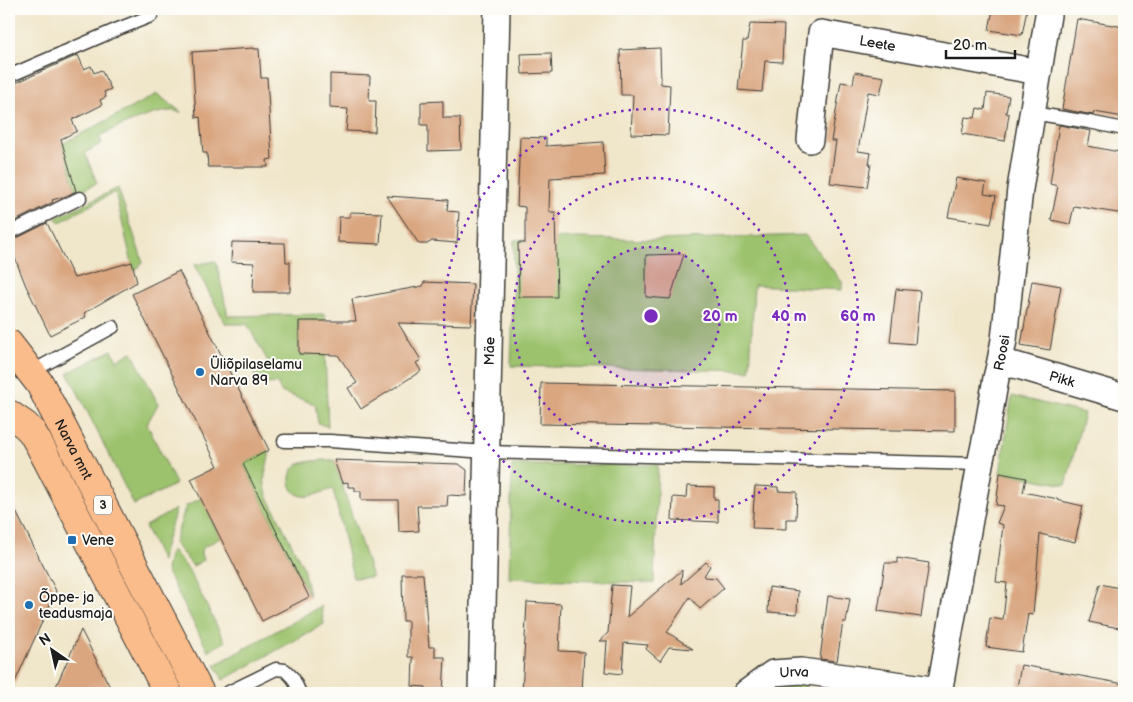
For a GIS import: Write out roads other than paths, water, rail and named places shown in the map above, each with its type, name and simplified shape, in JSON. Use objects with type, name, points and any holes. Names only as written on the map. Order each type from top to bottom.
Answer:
[{"type":"highway","name":"Narva mnt","points":[[9,344],[40,384],[200,693]]},
{"type":"highway","name":"Narva mnt","points":[[9,414],[32,432],[168,693]]},
{"type":"street","name":"Mäe","points":[[481,693],[497,9]]},
{"type":"street","name":"Roosi","points":[[939,692],[1005,330],[1020,189],[1049,9]]},
{"type":"street","name":"Leete","points":[[810,140],[821,33],[1039,72]]},
{"type":"street","name":"Pikk","points":[[999,366],[1015,365],[1124,397]]},
{"type":"street","name":"Urva","points":[[746,693],[773,673],[801,671],[939,692]]},
{"type":"lane","points":[[9,76],[151,16]]},
{"type":"lane","points":[[1032,113],[1124,129]]},
{"type":"lane","points":[[9,233],[80,198]]},
{"type":"lane","points":[[30,372],[113,327]]},
{"type":"lane","points":[[284,441],[330,441],[486,452],[980,464]]},
{"type":"lane","points":[[228,693],[276,669],[286,670],[300,693]]},
{"type":"place","name":"Üliõpilaselamu Narva 89","points":[[200,372]]},
{"type":"place","name":"Vene","points":[[72,540]]},
{"type":"place","name":"Õppe- ja teadusmaja","points":[[29,605]]}]
